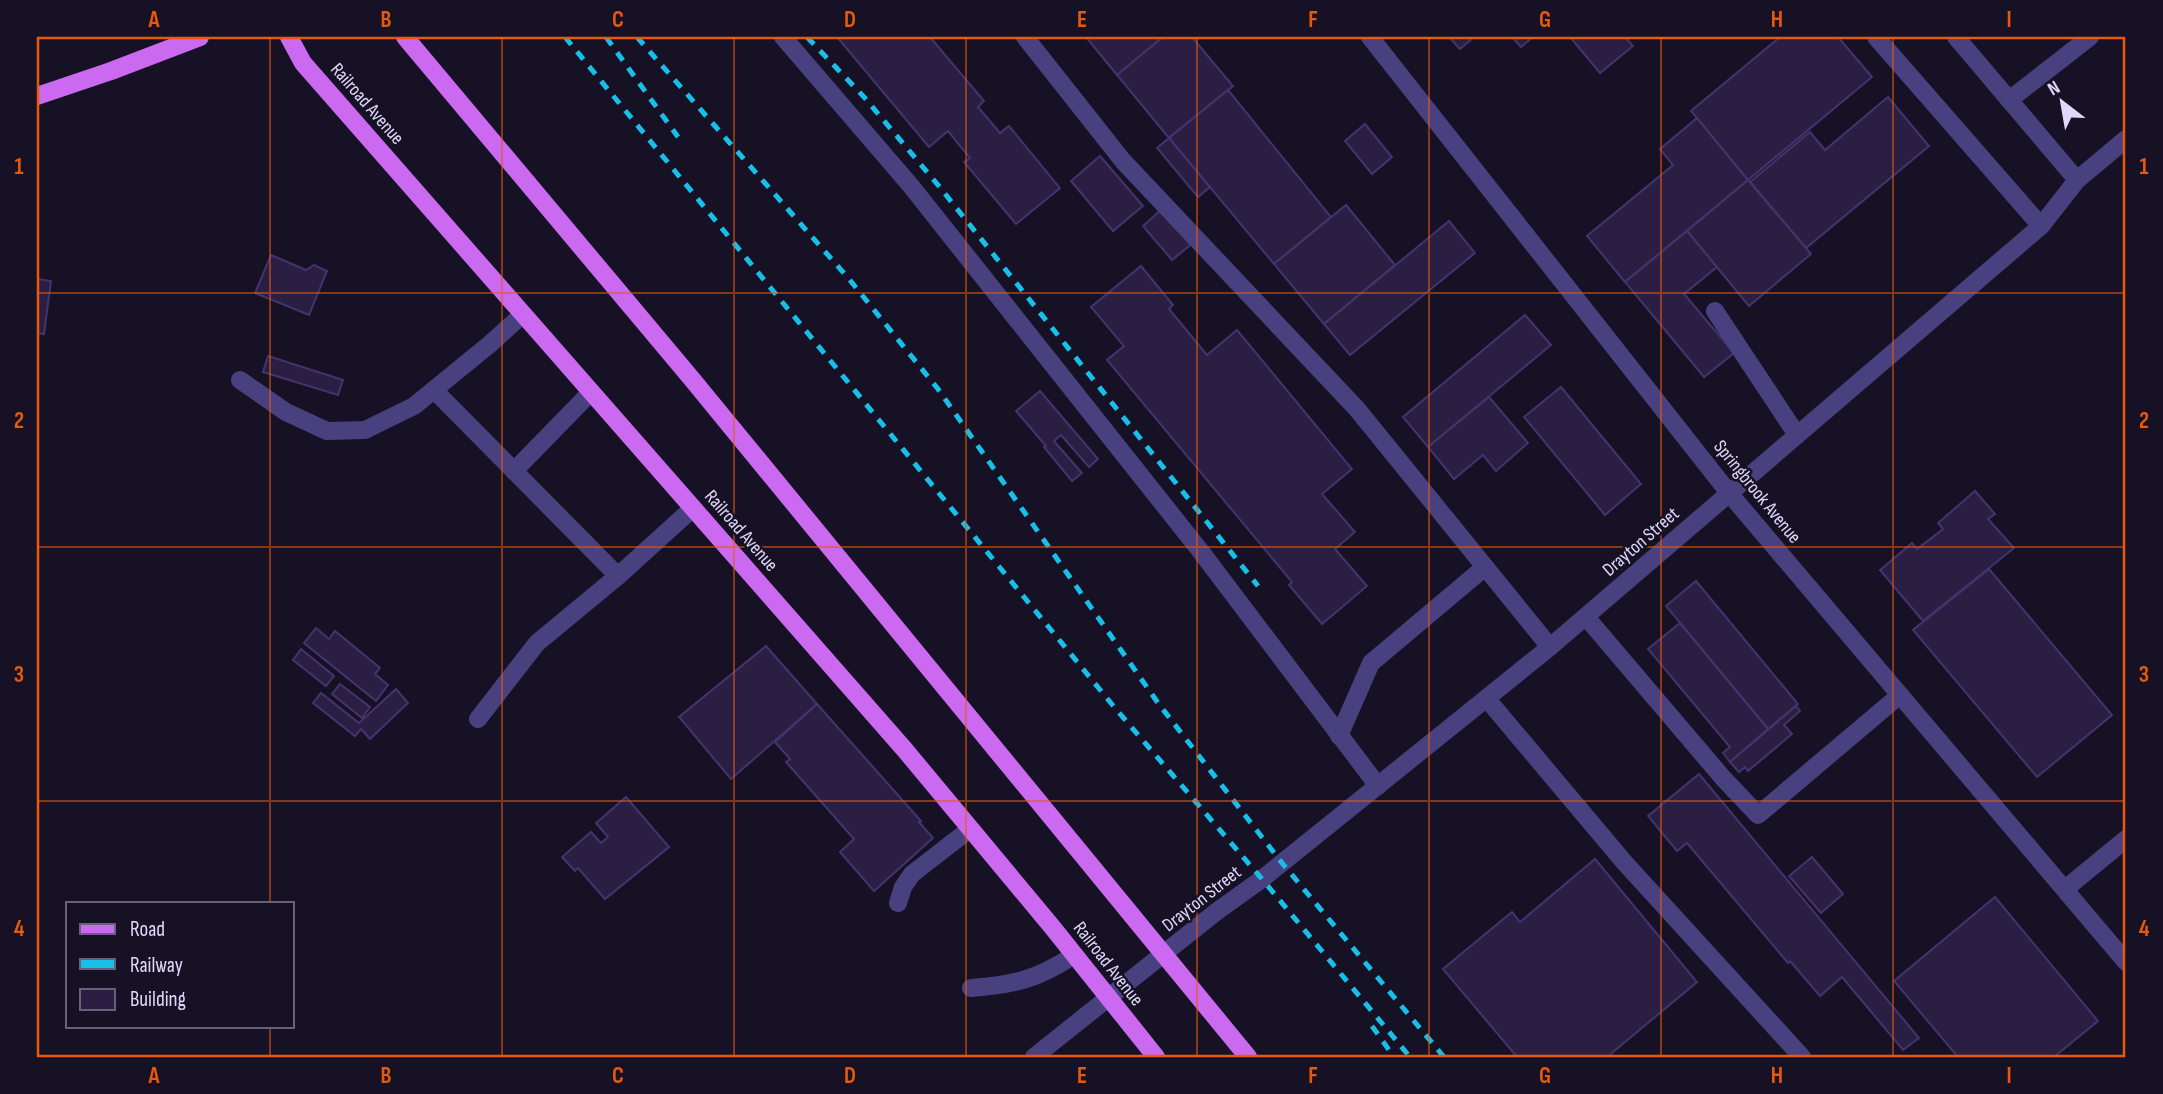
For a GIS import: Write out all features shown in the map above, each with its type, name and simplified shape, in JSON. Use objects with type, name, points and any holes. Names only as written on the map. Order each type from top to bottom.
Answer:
[{"type":"main road","points":[[37,96],[200,37]]},
{"type":"main road","name":"Railroad Avenue","points":[[289,37],[303,63],[905,750],[1156,1057]]},
{"type":"main road","points":[[405,37],[691,378],[1248,1057]]},
{"type":"street","points":[[783,37],[929,207],[1202,553],[1378,786]]},
{"type":"street","points":[[1025,37],[1124,161],[1357,409],[1550,647]]},
{"type":"street","points":[[1876,37],[2041,226]]},
{"type":"street","points":[[1956,37],[2077,180]]},
{"type":"street","points":[[2009,100],[2090,37]]},
{"type":"street","name":"Springbrook Avenue","points":[[1377,39],[1729,493],[2126,962]]},
{"type":"street","name":"Drayton Street","points":[[1034,1057],[1216,912],[1262,879],[1586,617],[2041,226],[2077,180],[2126,139]]},
{"type":"street","points":[[1716,311],[1797,435]]},
{"type":"street","points":[[240,380],[286,412],[327,431],[365,430],[414,406],[523,314]]},
{"type":"street","points":[[434,390],[618,576]]},
{"type":"street","points":[[514,471],[592,392]]},
{"type":"street","points":[[478,719],[537,643],[618,576],[693,508]]},
{"type":"street","points":[[1339,736],[1371,663],[1485,567]]},
{"type":"street","points":[[1586,617],[1723,778],[1758,815],[1900,695]]},
{"type":"street","points":[[1487,699],[1624,862],[1802,1057]]},
{"type":"street","points":[[898,903],[903,887],[912,874],[971,829]]},
{"type":"street","points":[[2065,889],[2126,839]]},
{"type":"street","points":[[971,988],[1013,984],[1051,970],[1074,955]]},
{"type":"building","points":[[837,37],[930,37],[984,101],[978,107],[1000,133],[1009,126],[1060,188],[1016,224],[964,162],[970,158],[948,131],[929,147]]},
{"type":"building","points":[[1086,37],[1163,37],[1117,75]]},
{"type":"building","points":[[1163,37],[1192,37],[1233,86],[1169,138],[1117,75]]},
{"type":"building","points":[[1449,37],[1474,37],[1460,49]]},
{"type":"building","points":[[1512,37],[1533,37],[1521,47]]},
{"type":"building","points":[[1570,37],[1625,37],[1633,46],[1600,73]]},
{"type":"building","points":[[1780,37],[1838,37],[1872,77],[1748,180],[1691,111]]},
{"type":"building","points":[[1228,90],[1331,217],[1274,264],[1169,138]]},
{"type":"building","points":[[1888,97],[1929,146],[1806,248],[1750,182],[1810,132],[1825,150]]},
{"type":"building","points":[[1697,118],[1748,180],[1625,282],[1587,236],[1673,165],[1660,149]]},
{"type":"building","points":[[1365,124],[1392,157],[1372,174],[1345,141]]},
{"type":"building","points":[[1169,138],[1210,187],[1198,197],[1157,148]]},
{"type":"building","points":[[1100,156],[1143,206],[1113,231],[1071,181]]},
{"type":"building","points":[[1748,180],[1811,254],[1749,306],[1687,231]]},
{"type":"building","points":[[1346,205],[1395,265],[1324,324],[1274,264]]},
{"type":"building","points":[[1164,207],[1194,242],[1172,260],[1143,226]]},
{"type":"building","points":[[1449,221],[1475,253],[1350,355],[1324,324]]},
{"type":"building","points":[[1687,231],[1717,267],[1684,294],[1734,353],[1704,377],[1625,282]]},
{"type":"building","points":[[271,255],[306,270],[314,265],[327,271],[309,315],[255,293]]},
{"type":"building","points":[[1141,266],[1173,305],[1169,309],[1207,355],[1237,330],[1352,469],[1322,494],[1355,532],[1335,549],[1367,586],[1322,624],[1289,585],[1292,582],[1107,360],[1124,346],[1091,307]]},
{"type":"building","points":[[37,279],[51,281],[44,334],[37,333]]},
{"type":"building","points":[[1525,315],[1551,345],[1428,447],[1403,417]]},
{"type":"building","points":[[268,356],[343,380],[338,395],[263,372]]},
{"type":"building","points":[[1561,387],[1641,484],[1605,515],[1524,417]]},
{"type":"building","points":[[1040,391],[1098,459],[1089,467],[1061,435],[1054,441],[1082,473],[1072,481],[1016,411]]},
{"type":"building","points":[[1489,397],[1528,443],[1496,471],[1483,455],[1454,479],[1428,447]]},
{"type":"building","points":[[1975,491],[1995,514],[1988,519],[2014,548],[1923,621],[1880,570],[1912,543],[1917,549],[1943,529],[1938,523]]},
{"type":"building","points":[[1989,569],[2112,715],[2037,777],[1913,630]]},
{"type":"building","points":[[1696,581],[1798,704],[1768,729],[1666,606]]},
{"type":"building","points":[[1680,623],[1768,729],[1730,762],[1723,753],[1730,747],[1648,649]]},
{"type":"building","points":[[316,628],[329,639],[335,631],[380,668],[375,674],[388,685],[376,701],[304,643]]},
{"type":"building","points":[[766,646],[817,704],[731,779],[679,717]]},
{"type":"building","points":[[301,649],[334,676],[326,686],[293,660]]},
{"type":"building","points":[[340,684],[370,707],[362,718],[332,694]]},
{"type":"building","points":[[396,689],[408,703],[370,739],[361,729],[355,736],[313,703],[321,693],[359,723]]},
{"type":"building","points":[[817,704],[933,838],[874,891],[840,852],[854,839],[786,762],[790,759],[775,742]]},
{"type":"building","points":[[1796,706],[1800,711],[1784,725],[1792,734],[1748,771],[1745,767],[1739,772],[1730,762]]},
{"type":"building","points":[[1699,774],[1919,1038],[1903,1050],[1842,977],[1820,996],[1790,961],[1788,963],[1687,843],[1677,851],[1648,816]]},
{"type":"building","points":[[626,797],[669,847],[605,899],[578,868],[575,871],[562,857],[591,832],[601,843],[608,837],[596,823]]},
{"type":"building","points":[[1812,857],[1843,894],[1821,913],[1789,876]]},
{"type":"building","points":[[1595,859],[1697,982],[1607,1057],[1517,1057],[1443,969],[1512,912],[1520,922]]},
{"type":"building","points":[[1995,897],[2098,1021],[2054,1057],[1958,1057],[1894,981]]},
{"type":"railway","points":[[565,37],[1115,708],[1410,1057]]},
{"type":"railway","points":[[606,37],[678,137]]},
{"type":"railway","points":[[637,37],[849,279],[938,389],[1158,703],[1282,863],[1444,1057]]},
{"type":"railway","points":[[807,37],[864,97],[938,185],[1258,586]]},
{"type":"railway","points":[[1372,1026],[1394,1057]]}]
